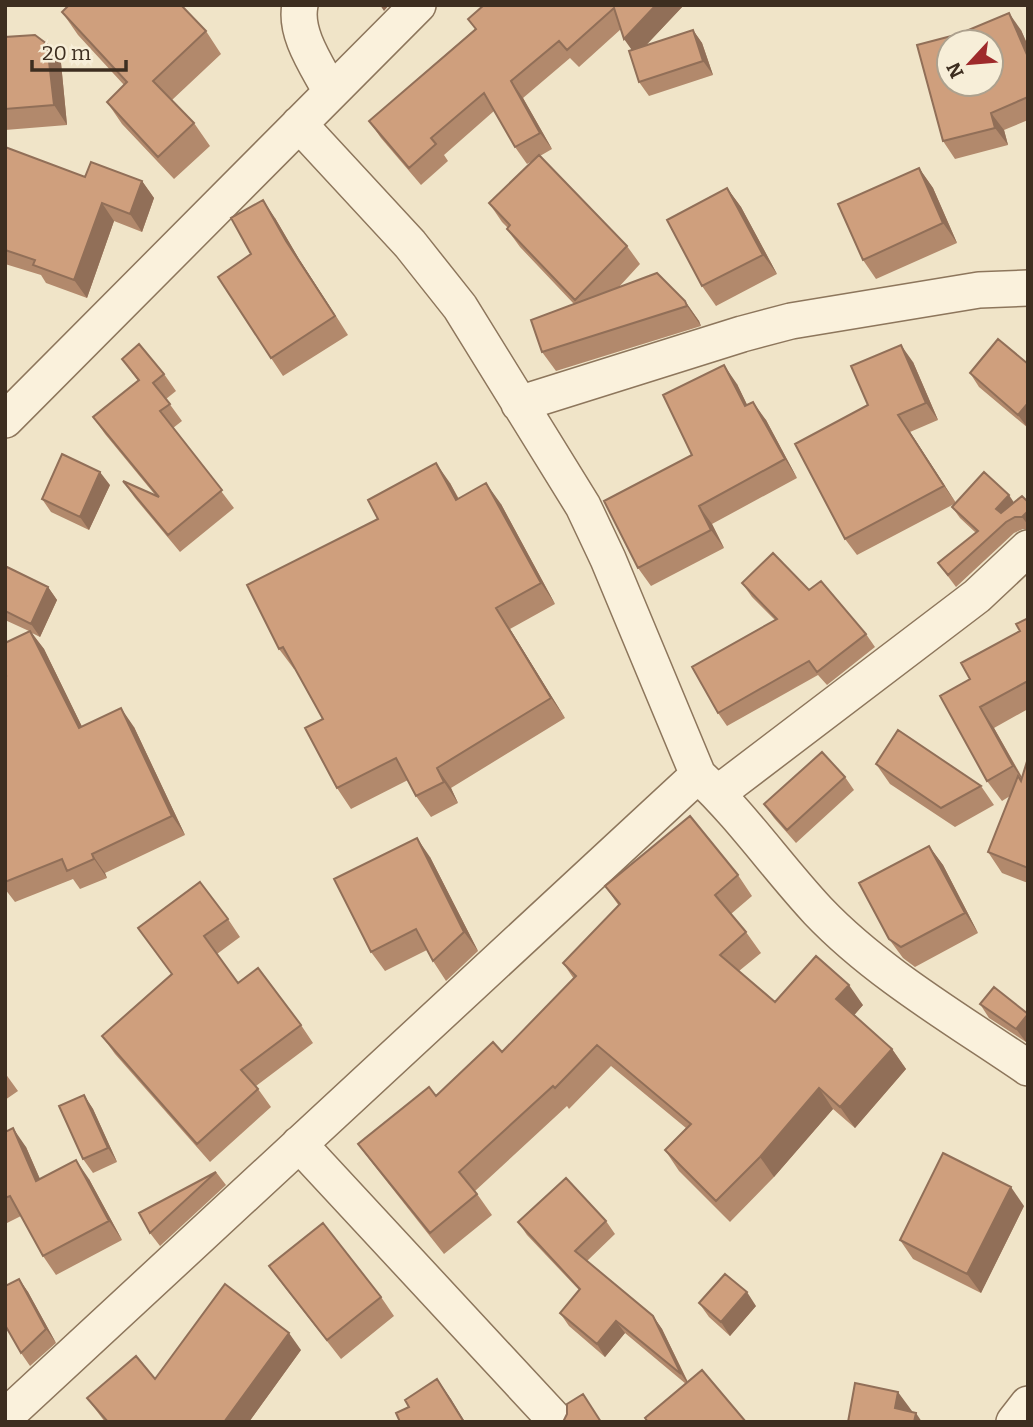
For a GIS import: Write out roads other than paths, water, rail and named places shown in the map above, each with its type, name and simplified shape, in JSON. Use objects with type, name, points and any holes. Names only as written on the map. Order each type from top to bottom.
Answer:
[{"type":"street","points":[[300,5],[304,39],[331,92]]},
{"type":"street","points":[[5,419],[418,5]]},
{"type":"street","points":[[299,124],[410,244],[460,307],[588,517],[708,784],[819,911],[847,939],[913,990],[1028,1068]]},
{"type":"street","points":[[519,404],[791,321],[979,290],[1028,288]]},
{"type":"street","points":[[5,1417],[299,1144],[708,784],[977,596],[1028,548]]},
{"type":"street","points":[[299,1144],[557,1422]]},
{"type":"street","points":[[1014,1422],[1028,1404]]}]
